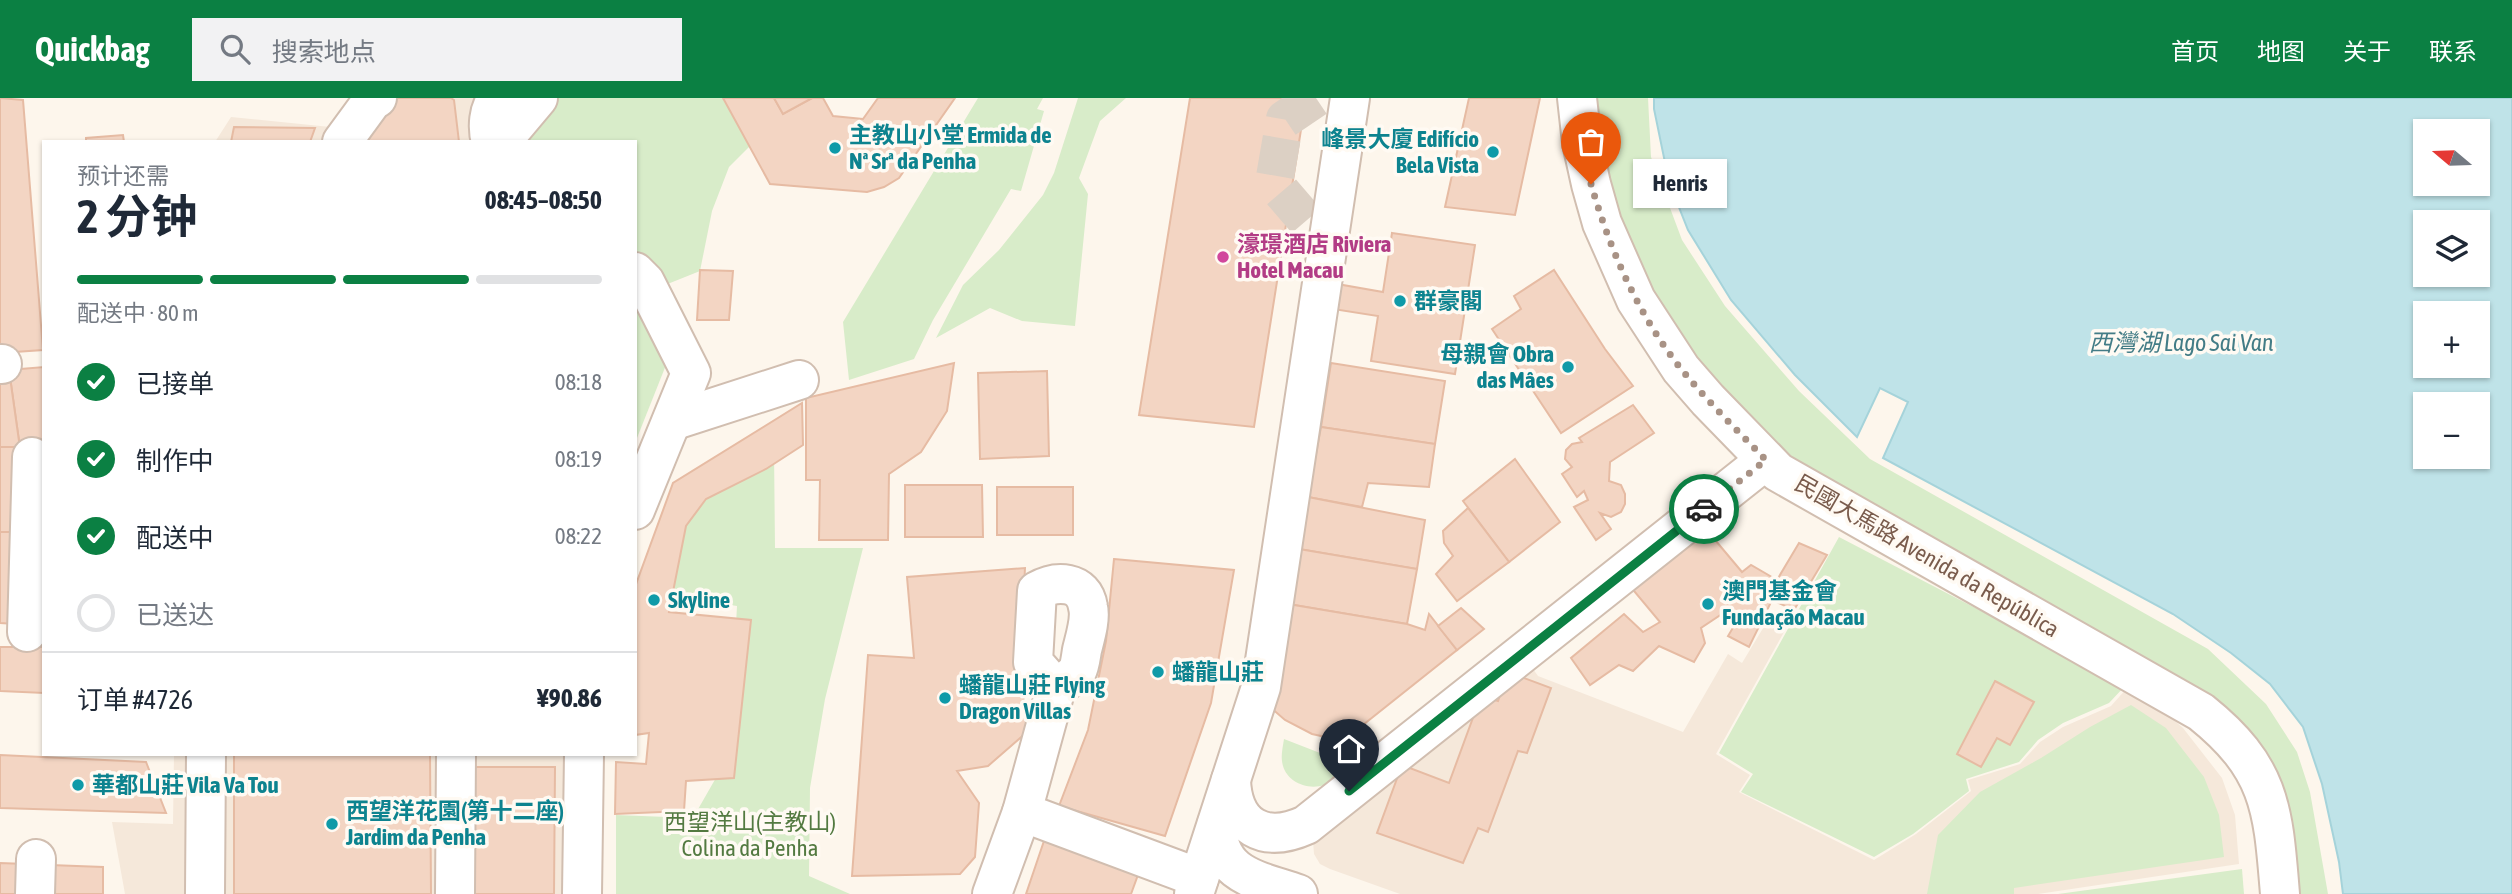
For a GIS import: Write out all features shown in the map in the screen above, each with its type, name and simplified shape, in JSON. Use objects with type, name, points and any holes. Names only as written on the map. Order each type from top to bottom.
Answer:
[{"type":"street","points":[[344,140],[377,98]]},
{"type":"street","points":[[490,140],[491,105],[498,98]]},
{"type":"street","points":[[503,140],[538,98]]},
{"type":"street","points":[[1206,861],[1261,687],[1350,98]]},
{"type":"street","name":"民國大馬路 Avenida da República","points":[[1577,98],[1582,143],[1598,210],[1618,262],[1636,300],[1681,369],[1708,400],[1778,472],[2189,705],[2222,729],[2241,749],[2256,772],[2267,797],[2274,823],[2280,894]]},
{"type":"street","points":[[637,274],[645,282],[691,373],[637,505]]},
{"type":"street","points":[[672,421],[799,380]]},
{"type":"street","points":[[24,632],[32,457]]},
{"type":"street","points":[[1206,861],[1228,839],[1290,830],[1766,460]]},
{"type":"street","points":[[992,894],[1022,812],[1056,688]]},
{"type":"street","points":[[205,894],[206,756]]},
{"type":"street","points":[[455,894],[456,756]]},
{"type":"street","points":[[582,894],[584,756]]},
{"type":"street","points":[[1231,780],[1231,794],[1236,809],[1252,825],[1290,830],[1297,840],[1294,855],[1296,870],[1301,884],[1311,894]]},
{"type":"street","points":[[1022,812],[1231,867],[1244,875],[1298,894]]},
{"type":"shaded area","points":[[386,98],[484,98],[480,140],[216,140],[231,117],[360,130]]},
{"type":"shaded area","points":[[1771,615],[1789,623],[1716,754],[1750,775],[1739,792],[1874,860],[1916,834],[1971,791],[1968,780],[2020,764],[2040,742],[2063,727],[2111,706],[2128,687],[2152,701],[2183,728],[2222,778],[2235,815],[2239,864],[2038,894],[1400,894],[1330,869],[1320,864],[1314,854],[1313,841],[1521,652],[1538,676],[1683,732],[1728,654],[1742,663]]},
{"type":"shaded area","points":[[174,756],[566,756],[564,894],[125,894],[112,822],[173,824]]},
{"type":"green space","points":[[524,98],[725,98],[751,145],[729,167],[712,211],[700,271],[660,287],[637,260],[637,140],[491,140]]},
{"type":"green space","points":[[978,98],[1043,98],[1037,109],[1044,111],[1021,191],[1011,189],[933,320],[914,359],[849,380],[843,322]]},
{"type":"green space","points":[[1078,98],[1126,98],[1100,121],[1079,178],[1088,194],[1075,326],[1022,321],[990,308],[936,338],[963,285],[999,250],[1043,195],[1054,173]]},
{"type":"green space","points":[[1587,98],[1648,98],[1651,157],[1682,240],[1725,306],[1799,391],[1870,459],[2208,649],[2266,704],[2297,752],[2310,792],[2328,894],[2283,894],[2263,775],[1813,481],[1727,414],[1603,221]]},
{"type":"green space","points":[[637,281],[668,360],[637,438]]},
{"type":"green space","name":"西望洋山(主教山) Colina da Penha","points":[[774,450],[775,548],[863,548],[825,699],[810,788],[809,876],[850,894],[616,894],[616,815],[693,818],[729,755],[737,606],[652,593],[666,518]]},
{"type":"green space","points":[[1839,537],[2125,686],[2109,703],[2063,723],[2038,740],[2019,762],[1966,779],[1969,791],[1913,834],[1874,857],[1741,792],[1753,774],[1719,753]]},
{"type":"green space","points":[[2131,705],[2166,728],[2204,777],[2219,815],[2224,857],[2014,888],[2014,894],[1927,894],[1938,835],[1980,792]]},
{"type":"green space","points":[[1284,739],[1351,765],[1328,784],[1311,787],[1297,783],[1284,768]]},
{"type":"green space","points":[[2242,869],[2244,894],[2058,894]]},
{"type":"water","name":"西灣湖 Lago Sai Van","points":[[1654,98],[2512,98],[2512,894],[2343,894],[2322,784],[2303,727],[2270,684],[2231,653],[2173,614],[1883,458],[1908,402],[1880,388],[1857,437],[1795,375],[1731,300],[1688,230],[1669,182]]},
{"type":"building","points":[[0,98],[23,100],[42,350],[0,353]]},
{"type":"building","points":[[390,98],[454,100],[459,140],[363,140]]},
{"type":"building","name":"主教山小堂 Ermida de Nª Srª da Penha","points":[[723,98],[774,98],[783,114],[812,98],[823,98],[833,116],[863,119],[878,98],[955,98],[899,178],[884,187],[867,192],[770,184]]},
{"type":"building","points":[[774,98],[812,98],[783,114]]},
{"type":"building","name":"濠璟酒店 Riviera Hotel Macau","points":[[1190,98],[1306,98],[1254,427],[1139,415]]},
{"type":"building","name":"峰景大廈 Edifício Bela Vista","points":[[1469,98],[1540,98],[1515,215],[1445,207]]},
{"type":"building","points":[[234,127],[315,128],[311,140],[231,140]]},
{"type":"building","points":[[123,135],[124,140],[86,140]]},
{"type":"building","name":"群豪閣","points":[[1392,233],[1475,245],[1455,374],[1371,361],[1378,316],[1333,309],[1337,284],[1383,292]]},
{"type":"building","points":[[700,270],[733,271],[729,320],[697,320]]},
{"type":"building","name":"母親會 Obra das Mâes","points":[[1554,270],[1605,349],[1633,386],[1561,433],[1492,329],[1521,309],[1514,296]]},
{"type":"building","points":[[954,363],[947,411],[921,452],[889,474],[888,540],[819,540],[820,480],[806,480],[806,398]]},
{"type":"building","points":[[1331,363],[1445,381],[1435,444],[1321,427]]},
{"type":"building","points":[[42,367],[42,444],[20,448],[9,370]]},
{"type":"building","points":[[9,370],[20,448],[0,447],[0,371]]},
{"type":"building","points":[[1047,371],[1049,456],[980,459],[978,373]]},
{"type":"building","name":"Skyline","points":[[802,403],[803,445],[766,469],[706,499],[686,526],[669,612],[751,620],[734,778],[686,781],[684,811],[615,814],[616,762],[646,764],[649,733],[637,735],[637,582],[673,483]]},
{"type":"building","points":[[1633,405],[1654,433],[1610,462],[1609,481],[1621,485],[1625,504],[1621,512],[1611,517],[1600,513],[1611,529],[1596,540],[1574,507],[1588,500],[1584,491],[1577,497],[1562,474],[1572,467],[1565,459],[1566,450],[1572,444],[1582,442],[1579,438]]},
{"type":"building","points":[[1321,427],[1435,444],[1429,487],[1368,483],[1362,507],[1308,497]]},
{"type":"building","points":[[0,447],[24,447],[19,532],[0,532]]},
{"type":"building","points":[[1515,459],[1560,522],[1509,562],[1463,501]]},
{"type":"building","points":[[905,485],[982,485],[983,537],[905,537]]},
{"type":"building","points":[[997,487],[1073,487],[1073,535],[997,535]]},
{"type":"building","points":[[1308,497],[1425,520],[1417,569],[1299,549]]},
{"type":"building","points":[[1468,508],[1509,562],[1457,601],[1436,574],[1453,556],[1444,543],[1443,531]]},
{"type":"building","name":"澳門基金會 Fundação Macau","points":[[1705,528],[1742,572],[1751,565],[1777,580],[1799,543],[1827,555],[1794,610],[1772,600],[1749,647],[1728,636],[1737,621],[1731,608],[1701,628],[1705,643],[1694,662],[1659,646],[1633,671],[1619,665],[1590,685],[1571,658],[1624,614],[1643,632],[1660,622],[1624,579]]},
{"type":"building","points":[[0,532],[19,532],[15,624],[0,623]]},
{"type":"building","points":[[1299,549],[1417,569],[1407,624],[1288,604]]},
{"type":"building","name":"蟠龍山莊","points":[[1114,559],[1234,570],[1211,703],[1165,836],[1059,806],[1088,730],[1106,641]]},
{"type":"building","name":"蟠龍山莊 Flying Dragon Villas","points":[[1025,568],[1020,664],[1027,732],[988,766],[957,771],[979,803],[975,857],[960,874],[852,876],[868,655],[914,658],[907,577]]},
{"type":"building","points":[[1288,604],[1407,624],[1425,630],[1429,614],[1457,650],[1349,736],[1330,738],[1312,734],[1285,720],[1270,707]]},
{"type":"building","points":[[1461,608],[1484,629],[1457,650],[1438,626]]},
{"type":"building","points":[[0,647],[42,647],[42,693],[0,691]]},
{"type":"building","points":[[1508,672],[1551,688],[1527,753],[1518,751],[1488,832],[1478,828],[1463,863],[1377,833],[1402,765],[1449,783],[1481,696],[1498,701]]},
{"type":"building","points":[[1995,681],[2034,702],[2010,745],[1997,738],[1981,767],[1957,754]]},
{"type":"building","name":"華都山莊 Vila Va Tou","points":[[0,755],[146,762],[166,813],[0,808]]},
{"type":"building","name":"西望洋花園(第十二座) Jardim da Penha","points":[[234,756],[430,756],[431,894],[234,894]]},
{"type":"building","points":[[473,767],[555,767],[554,894],[473,894]]},
{"type":"building","points":[[1045,838],[1139,872],[1131,894],[1026,894]]},
{"type":"building","points":[[0,863],[25,864],[24,894],[0,894]]},
{"type":"building","points":[[50,865],[103,867],[103,894],[50,894]]},
{"type":"tunnel","points":[[1316,98],[1285,119],[1274,183],[1328,246]]},
{"type":"way so far","points":[[1591,184],[1602,223],[1618,262],[1657,335],[1681,369],[1708,400],[1766,460],[1704,509]]},
{"type":"place","name":"主教山小堂 Ermida de Nª Srª da Penha","points":[[835,148]]},
{"type":"place","name":"峰景大廈 Edifício Bela Vista","points":[[1493,152]]},
{"type":"place","name":"Henris","points":[[1591,184]]},
{"type":"place","name":"濠璟酒店 Riviera Hotel Macau","points":[[1223,257]]},
{"type":"place","name":"群豪閣","points":[[1400,301]]},
{"type":"place","name":"母親會 Obra das Mâes","points":[[1568,367]]},
{"type":"place","name":"Skyline","points":[[654,600]]},
{"type":"place","name":"澳門基金會 Fundação Macau","points":[[1708,604]]},
{"type":"place","name":"蟠龍山莊","points":[[1158,672]]},
{"type":"place","name":"蟠龍山莊 Flying Dragon Villas","points":[[945,698]]},
{"type":"place","name":"華都山莊 Vila Va Tou","points":[[78,785]]},
{"type":"place","name":"西望洋花園(第十二座) Jardim da Penha","points":[[332,824]]},
{"type":"route","points":[[1349,791],[1704,509]]}]
